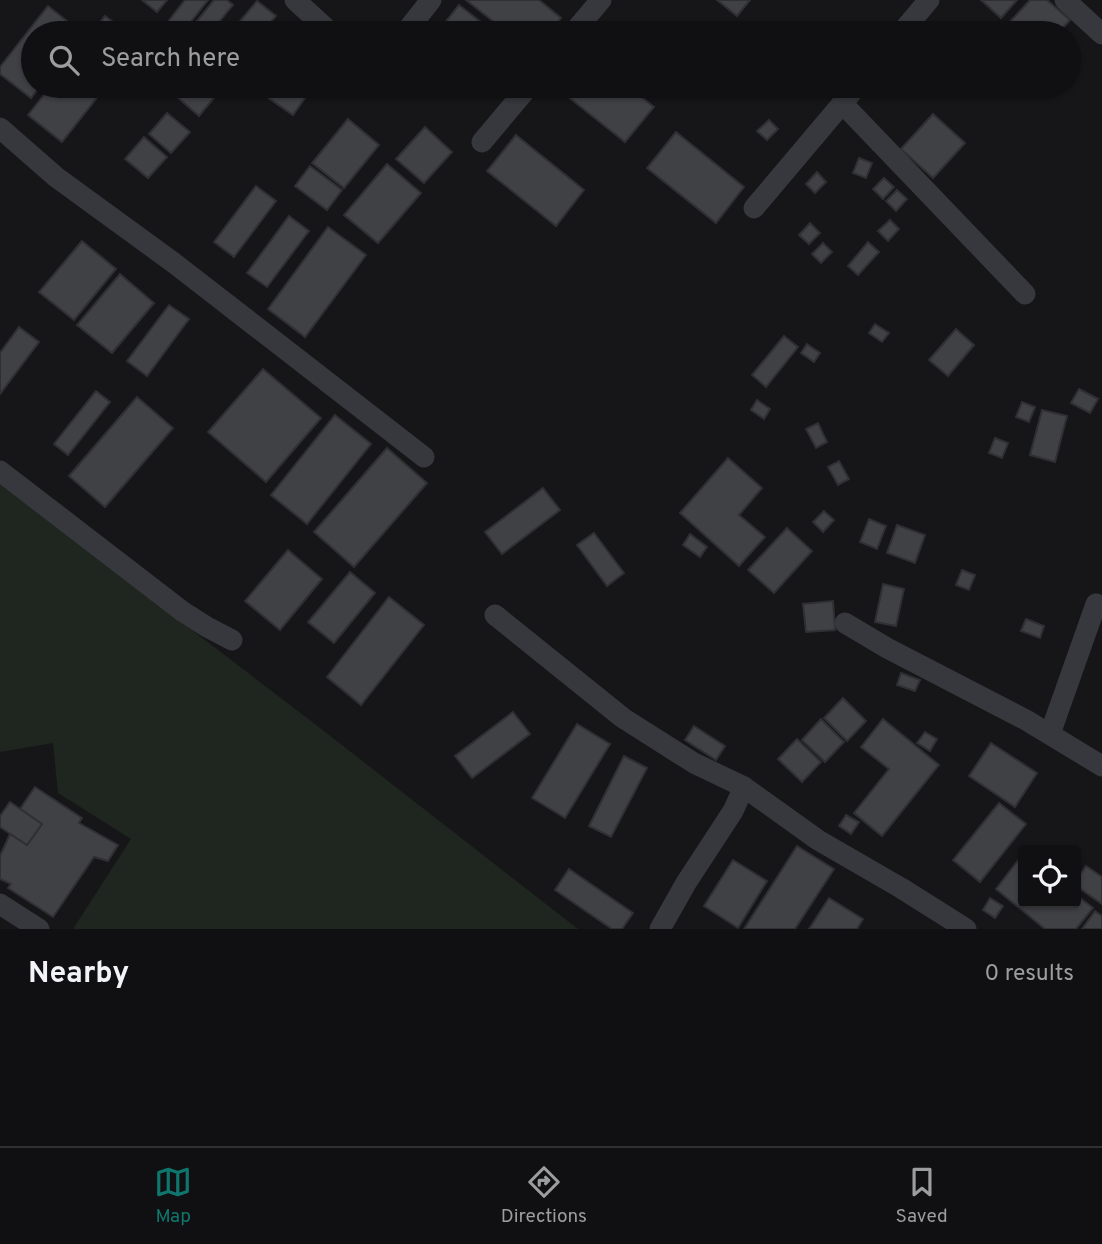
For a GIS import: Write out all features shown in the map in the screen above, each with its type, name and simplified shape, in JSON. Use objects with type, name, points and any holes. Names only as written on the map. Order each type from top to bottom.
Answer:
[{"type":"street","points":[[295,0],[318,21]]},
{"type":"street","points":[[414,21],[431,0]]},
{"type":"street","points":[[583,21],[601,0]]},
{"type":"street","points":[[911,21],[929,0]]},
{"type":"street","points":[[1065,0],[1102,34]]},
{"type":"street","points":[[482,142],[519,98]]},
{"type":"street","points":[[754,208],[846,98]]},
{"type":"street","points":[[842,103],[1025,294]]},
{"type":"street","points":[[0,128],[56,177],[174,263],[424,457]]},
{"type":"street","points":[[0,471],[173,605],[232,640]]},
{"type":"street","points":[[1050,734],[1096,604]]},
{"type":"street","points":[[495,615],[622,718],[694,763],[744,787],[818,840],[966,929]]},
{"type":"street","points":[[845,623],[887,648],[1026,720],[1102,766]]},
{"type":"street","points":[[660,929],[733,811],[744,787]]},
{"type":"street","points":[[0,904],[39,929]]},
{"type":"shaded area","points":[[0,483],[578,929],[73,929],[131,839],[58,793],[53,743],[0,752]]},
{"type":"building","points":[[142,0],[167,0],[157,12]]},
{"type":"building","points":[[185,0],[208,0],[191,21],[169,21]]},
{"type":"building","points":[[214,0],[227,0],[233,5],[220,21],[197,21]]},
{"type":"building","points":[[466,0],[539,0],[561,18],[559,21],[493,21]]},
{"type":"building","points":[[717,0],[750,0],[737,16]]},
{"type":"building","points":[[981,0],[1017,0],[1001,18]]},
{"type":"building","points":[[1030,0],[1047,0],[1070,20],[1069,21],[1011,21]]},
{"type":"building","points":[[257,1],[276,16],[272,21],[240,21]]},
{"type":"building","points":[[459,5],[480,21],[446,21]]},
{"type":"building","points":[[48,6],[67,21],[36,21]]},
{"type":"building","points":[[21,40],[21,90],[0,74],[0,67]]},
{"type":"building","points":[[41,98],[97,98],[62,142],[28,115]]},
{"type":"building","points":[[178,98],[214,98],[199,116]]},
{"type":"building","points":[[268,98],[305,98],[293,115]]},
{"type":"building","points":[[570,98],[642,98],[654,107],[625,142]]},
{"type":"building","points":[[167,113],[190,132],[171,153],[149,134]]},
{"type":"building","points":[[933,114],[965,143],[933,178],[901,149]]},
{"type":"building","points":[[348,119],[379,145],[344,188],[312,163]]},
{"type":"building","points":[[769,120],[778,129],[767,140],[757,131]]},
{"type":"building","points":[[425,127],[452,152],[424,183],[396,159]]},
{"type":"building","points":[[676,132],[744,187],[716,223],[647,168]]},
{"type":"building","points":[[516,135],[584,190],[556,226],[487,171]]},
{"type":"building","points":[[144,137],[167,157],[148,178],[125,159]]},
{"type":"building","points":[[859,158],[872,163],[866,178],[853,173]]},
{"type":"building","points":[[387,164],[421,193],[378,243],[344,215]]},
{"type":"building","points":[[310,166],[342,190],[327,210],[295,186]]},
{"type":"building","points":[[817,172],[826,182],[815,193],[806,184]]},
{"type":"building","points":[[884,178],[894,187],[883,199],[873,189]]},
{"type":"building","points":[[256,186],[276,201],[234,257],[214,242]]},
{"type":"building","points":[[897,190],[907,199],[896,211],[886,201]]},
{"type":"building","points":[[289,216],[309,231],[267,287],[247,273]]},
{"type":"building","points":[[890,220],[899,229],[888,241],[878,231]]},
{"type":"building","points":[[810,223],[820,233],[809,244],[799,235]]},
{"type":"building","points":[[328,227],[366,255],[305,337],[268,309]]},
{"type":"building","points":[[82,241],[116,269],[74,320],[39,292]]},
{"type":"building","points":[[868,242],[879,252],[858,275],[848,266]]},
{"type":"building","points":[[823,243],[832,252],[821,263],[812,254]]},
{"type":"building","points":[[120,274],[154,303],[112,353],[77,325]]},
{"type":"building","points":[[169,305],[189,319],[147,376],[127,361]]},
{"type":"building","points":[[875,324],[889,333],[882,342],[869,333]]},
{"type":"building","points":[[19,327],[39,342],[0,394],[0,353]]},
{"type":"building","points":[[956,329],[974,345],[948,376],[929,360]]},
{"type":"building","points":[[784,336],[798,347],[766,387],[752,375]]},
{"type":"building","points":[[807,344],[820,353],[814,362],[801,353]]},
{"type":"building","points":[[263,369],[321,418],[266,482],[208,432]]},
{"type":"building","points":[[1079,389],[1098,399],[1090,413],[1071,403]]},
{"type":"building","points":[[96,391],[110,402],[68,455],[54,444]]},
{"type":"building","points":[[137,397],[173,428],[105,507],[69,476]]},
{"type":"building","points":[[757,400],[770,409],[764,419],[751,410]]},
{"type":"building","points":[[1022,402],[1035,407],[1029,422],[1016,417]]},
{"type":"building","points":[[1042,410],[1067,416],[1055,462],[1030,455]]},
{"type":"building","points":[[335,415],[371,444],[307,524],[271,495]]},
{"type":"building","points":[[818,423],[827,442],[816,448],[806,429]]},
{"type":"building","points":[[995,438],[1008,443],[1002,458],[989,453]]},
{"type":"building","points":[[387,448],[427,483],[354,567],[314,532]]},
{"type":"building","points":[[728,458],[762,488],[739,515],[765,537],[739,566],[680,513]]},
{"type":"building","points":[[839,461],[849,479],[838,485],[828,467]]},
{"type":"building","points":[[543,488],[560,510],[502,554],[485,532]]},
{"type":"building","points":[[824,511],[834,520],[823,532],[813,522]]},
{"type":"building","points":[[869,519],[886,526],[877,549],[860,542]]},
{"type":"building","points":[[897,525],[925,535],[915,563],[887,553]]},
{"type":"building","points":[[787,528],[812,551],[774,593],[748,570]]},
{"type":"building","points":[[594,533],[624,573],[607,586],[577,545]]},
{"type":"building","points":[[690,534],[707,547],[700,557],[683,545]]},
{"type":"building","points":[[288,550],[322,579],[280,630],[245,601]]},
{"type":"building","points":[[962,570],[975,575],[969,590],[956,585]]},
{"type":"building","points":[[350,572],[375,593],[334,643],[308,622]]},
{"type":"building","points":[[883,584],[904,589],[896,626],[875,622]]},
{"type":"building","points":[[389,597],[424,625],[361,705],[327,677]]},
{"type":"building","points":[[833,601],[835,630],[806,632],[803,604]]},
{"type":"building","points":[[1026,619],[1044,626],[1040,638],[1021,631]]},
{"type":"building","points":[[901,673],[920,680],[915,691],[897,685]]},
{"type":"building","points":[[843,698],[866,721],[847,741],[824,718]]},
{"type":"building","points":[[513,712],[530,734],[472,778],[455,756]]},
{"type":"building","points":[[821,719],[844,742],[825,762],[802,740]]},
{"type":"building","points":[[883,719],[939,765],[882,836],[854,813],[889,769],[861,747]]},
{"type":"building","points":[[577,724],[610,744],[565,818],[532,798]]},
{"type":"building","points":[[694,726],[725,746],[716,760],[685,740]]},
{"type":"building","points":[[925,732],[937,739],[930,751],[917,743]]},
{"type":"building","points":[[797,739],[821,762],[802,782],[778,759]]},
{"type":"building","points":[[991,743],[1037,773],[1015,807],[969,776]]},
{"type":"building","points":[[624,756],[647,768],[611,837],[589,826]]},
{"type":"building","points":[[35,787],[82,818],[79,823],[118,845],[108,861],[94,857],[53,917],[8,888],[11,884],[0,879],[0,856],[10,834],[27,845],[42,824],[20,809]]},
{"type":"building","points":[[10,802],[42,824],[27,845],[0,827],[0,816]]},
{"type":"building","points":[[999,803],[1026,824],[980,882],[953,860]]},
{"type":"building","points":[[846,815],[859,822],[851,834],[839,826]]},
{"type":"building","points":[[797,846],[834,869],[795,929],[744,929]]},
{"type":"building","points":[[733,860],[767,881],[738,928],[704,906]]},
{"type":"building","points":[[1018,860],[1018,907],[996,889]]},
{"type":"building","points":[[1086,866],[1102,877],[1102,904],[1081,889],[1081,873]]},
{"type":"building","points":[[569,869],[633,913],[622,929],[612,929],[555,890]]},
{"type":"building","points":[[829,898],[863,919],[857,929],[809,929]]},
{"type":"building","points":[[990,898],[1003,906],[995,918],[983,910]]},
{"type":"building","points":[[1081,899],[1093,908],[1076,929],[1045,929],[1019,908],[1081,908]]},
{"type":"building","points":[[1095,911],[1102,916],[1102,929],[1082,929]]}]
